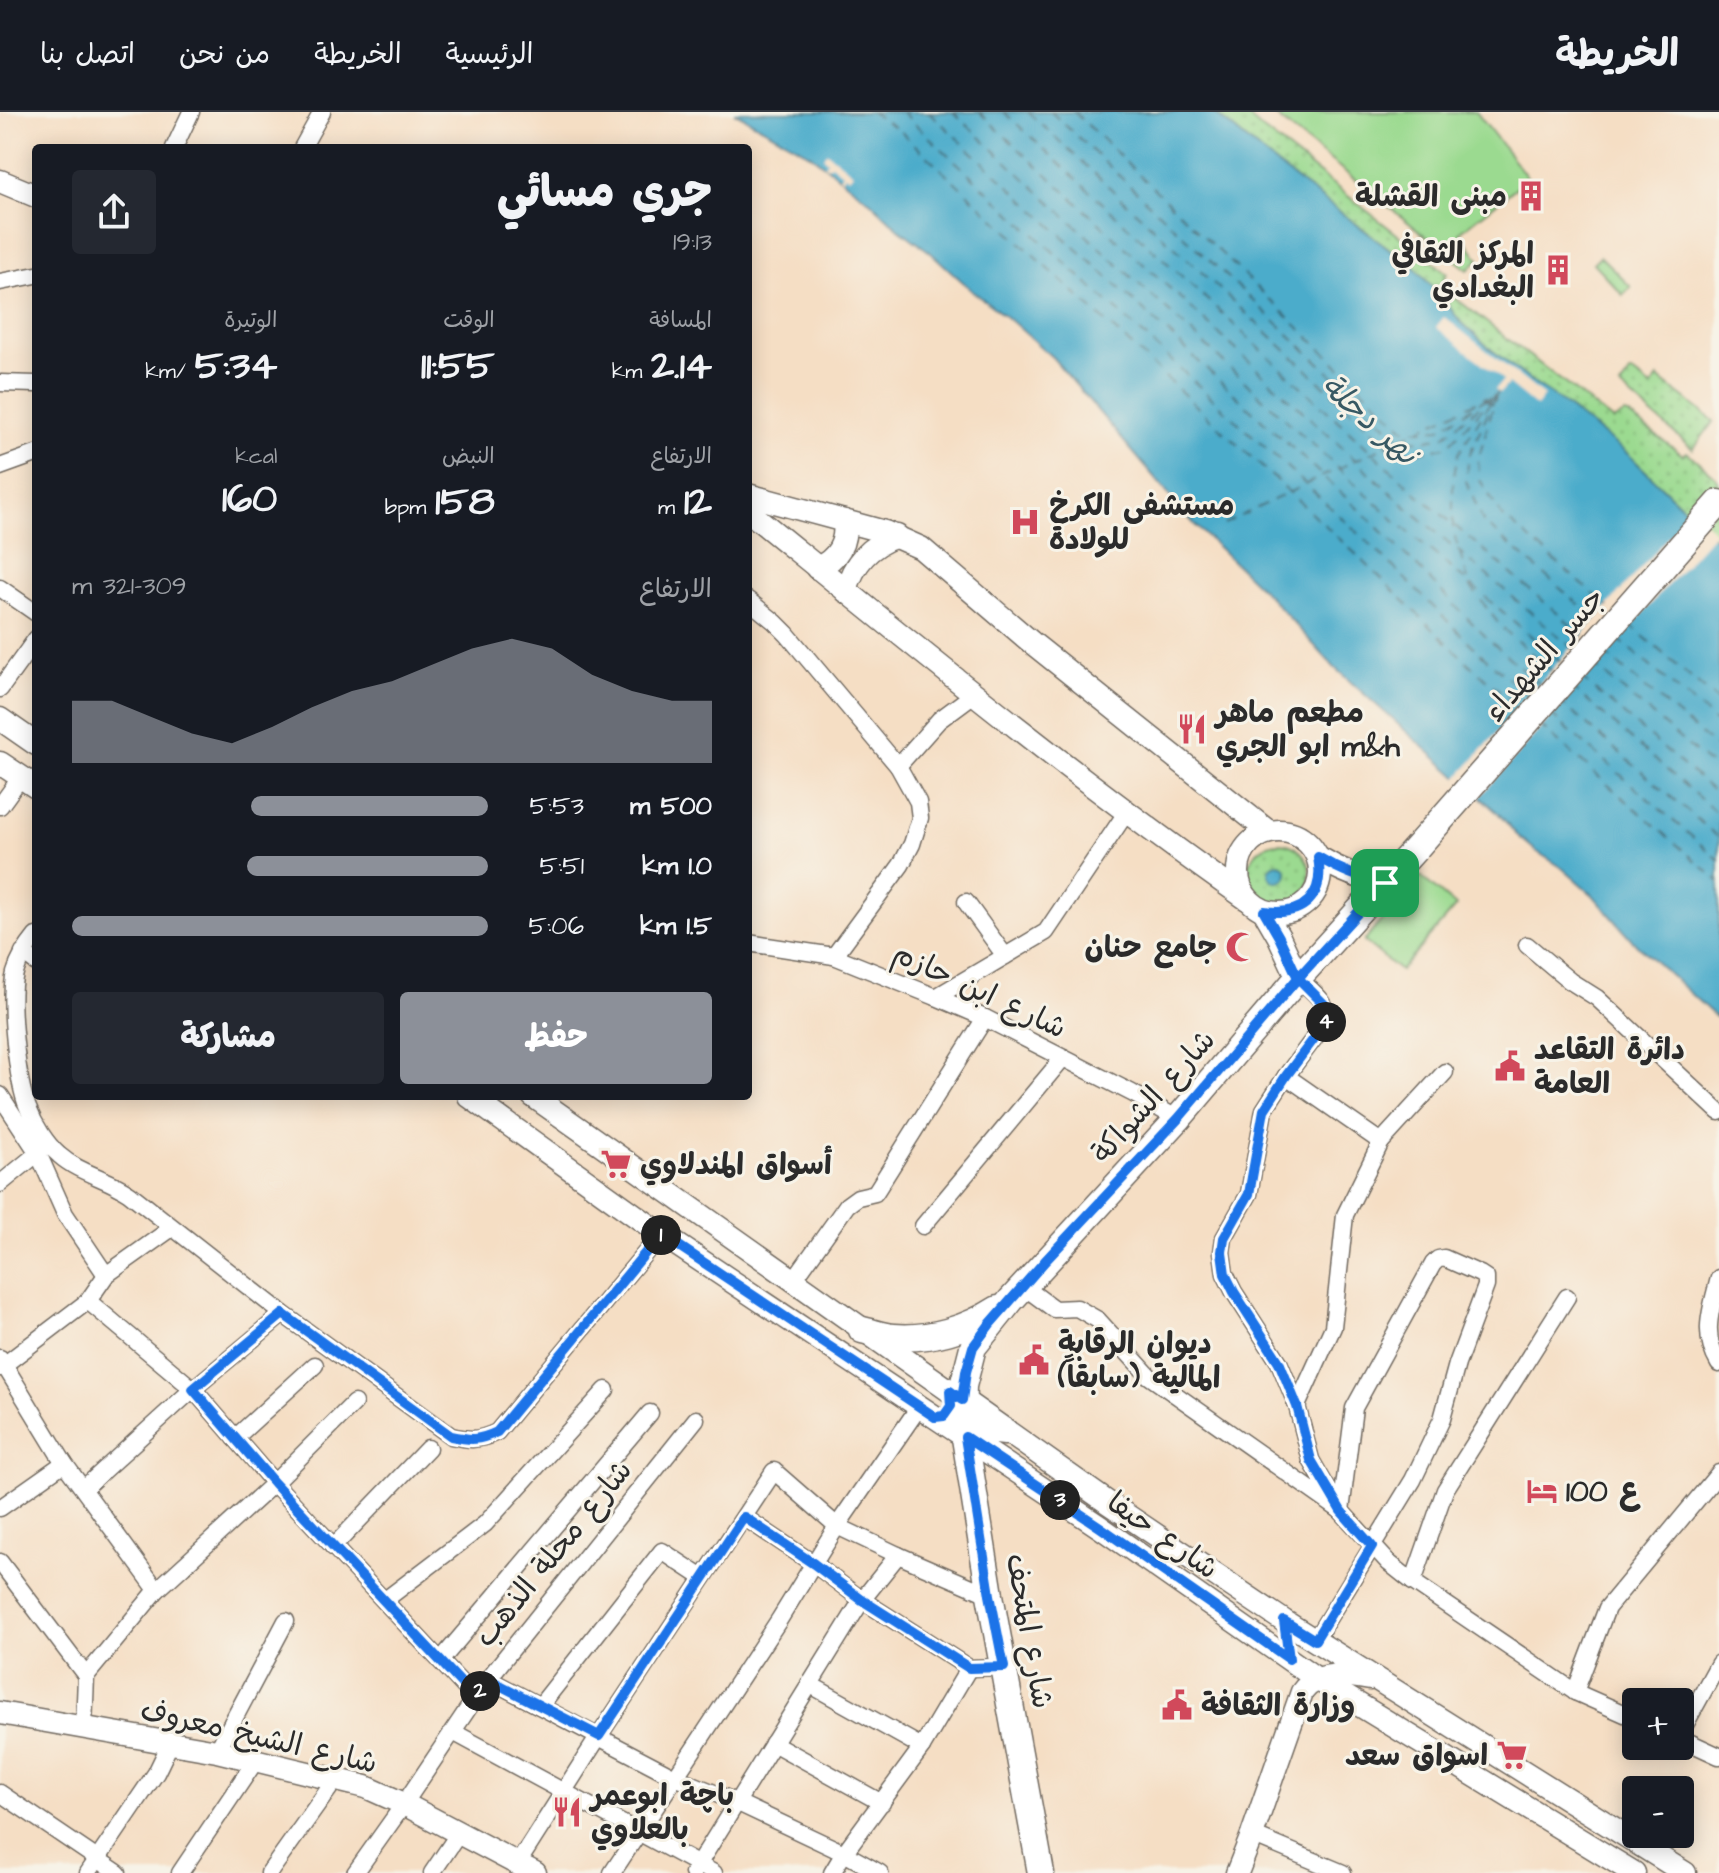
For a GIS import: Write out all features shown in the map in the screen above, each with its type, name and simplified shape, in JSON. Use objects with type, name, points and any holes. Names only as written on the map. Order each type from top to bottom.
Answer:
[{"type":"main road","points":[[0,181],[32,194]]},
{"type":"main road","points":[[752,496],[897,536],[921,548],[1031,642],[1269,832]]},
{"type":"main road","name":"جسر الشهداء","points":[[1417,847],[1719,503]]},
{"type":"main road","points":[[817,568],[838,553],[844,538],[844,521]]},
{"type":"main road","points":[[752,523],[817,568],[1126,813],[1256,905],[1280,914],[1296,910],[1309,901],[1318,888],[1321,872],[1318,857],[1309,844],[1284,831],[1269,832],[1246,847],[1238,873],[1240,887],[1256,905],[1279,937],[1298,978]]},
{"type":"main road","points":[[846,591],[854,570],[868,552],[897,536]]},
{"type":"main road","points":[[0,719],[32,741]]},
{"type":"main road","points":[[0,763],[29,782]]},
{"type":"main road","name":"شارع الشواكة","points":[[956,1396],[973,1347],[1017,1293],[1178,1119],[1298,978],[1417,847]]},
{"type":"main road","points":[[1318,857],[1343,871],[1385,883]]},
{"type":"main road","name":"شارع حيفا","points":[[475,1100],[661,1234],[1100,1527],[1317,1679],[1634,1873]]},
{"type":"main road","name":"شارع حيفا","points":[[539,1100],[1005,1432],[1284,1621],[1685,1873]]},
{"type":"main road","points":[[862,1330],[892,1337],[924,1336],[955,1330],[984,1318],[1017,1293]]},
{"type":"main road","points":[[927,1412],[944,1416],[956,1396]]},
{"type":"main road","name":"شارع المتحف","points":[[956,1396],[1041,1873]]},
{"type":"main road","points":[[965,1437],[988,1430],[1005,1432]]},
{"type":"main road","points":[[1284,1621],[1292,1693],[1288,1726]]},
{"type":"main road","points":[[1237,1873],[1288,1726],[1307,1684],[1339,1675],[1379,1681]]},
{"type":"main road","name":"شارع الشيخ معروف","points":[[0,1713],[217,1751],[366,1787],[526,1868]]},
{"type":"street","points":[[176,144],[191,112]]},
{"type":"street","points":[[304,144],[322,112]]},
{"type":"street","points":[[0,282],[32,276]]},
{"type":"street","points":[[0,383],[32,384]]},
{"type":"street","points":[[0,467],[32,455]]},
{"type":"street","points":[[0,588],[32,610]]},
{"type":"street","points":[[752,603],[787,634],[898,766],[918,802],[920,818],[917,832],[901,865],[834,956]]},
{"type":"street","points":[[0,689],[32,645]]},
{"type":"street","points":[[898,766],[939,720],[974,694]]},
{"type":"street","points":[[0,806],[29,782]]},
{"type":"street","points":[[936,997],[1046,932],[1126,813]]},
{"type":"street","points":[[966,902],[1005,956]]},
{"type":"street","name":"شارع ابن حازم","points":[[752,944],[834,956],[936,997],[985,1018],[1178,1119]]},
{"type":"street","points":[[1527,945],[1570,981],[1597,998],[1719,1112]]},
{"type":"street","points":[[30,958],[15,974],[12,995],[16,1048],[27,1107],[58,1154],[81,1169],[117,1185],[283,1314],[451,1436],[482,1440],[497,1432],[661,1234]]},
{"type":"street","points":[[1298,978],[1324,1004],[1328,1012],[1327,1021],[1264,1110],[1249,1194],[1224,1238],[1225,1274],[1279,1362],[1297,1406],[1311,1460],[1341,1511],[1372,1546],[1413,1582],[1575,1692],[1622,1713]]},
{"type":"street","points":[[793,1281],[847,1205],[858,1197],[875,1193],[985,1018]]},
{"type":"street","points":[[923,1226],[1063,1058]]},
{"type":"street","points":[[1297,1406],[1333,1327],[1345,1215],[1381,1142],[1445,1072]]},
{"type":"street","points":[[1286,1076],[1381,1142]]},
{"type":"street","points":[[0,1095],[38,1153],[65,1214],[106,1275]]},
{"type":"street","points":[[0,1184],[38,1153]]},
{"type":"street","points":[[157,1590],[64,1463],[1,1364],[88,1301],[106,1275],[172,1228]]},
{"type":"street","points":[[1315,1640],[1413,1480],[1442,1419],[1457,1364],[1486,1286],[1486,1278],[1480,1274],[1444,1258],[1433,1264],[1354,1408],[1341,1511]]},
{"type":"street","points":[[1719,1278],[1708,1336],[1710,1349],[1719,1364]]},
{"type":"street","points":[[1017,1293],[1054,1309],[1077,1308],[1098,1320],[1149,1376],[1341,1511]]},
{"type":"street","points":[[1413,1582],[1445,1490],[1567,1297]]},
{"type":"street","points":[[88,1301],[193,1389],[274,1483],[475,1698]]},
{"type":"street","points":[[84,1488],[193,1389],[283,1314]]},
{"type":"street","points":[[235,1438],[315,1365]]},
{"type":"street","points":[[385,1600],[485,1524],[606,1390]]},
{"type":"street","points":[[84,1728],[86,1676],[157,1590],[274,1483],[354,1403]]},
{"type":"street","points":[[612,1873],[837,1526],[927,1412]]},
{"type":"street","points":[[441,1660],[650,1413]]},
{"type":"street","name":"شارع محلة الذهب","points":[[355,1873],[488,1679],[696,1419]]},
{"type":"street","points":[[333,1547],[428,1448]]},
{"type":"street","points":[[0,1508],[64,1463]]},
{"type":"street","points":[[526,1868],[563,1791],[774,1471],[837,1526],[990,1595]]},
{"type":"street","points":[[1575,1692],[1607,1608],[1719,1473]]},
{"type":"street","points":[[744,1517],[862,1600],[969,1668],[1004,1667]]},
{"type":"street","points":[[540,1706],[662,1551],[703,1578]]},
{"type":"street","points":[[696,1869],[862,1600],[898,1555]]},
{"type":"street","points":[[0,1562],[86,1676]]},
{"type":"street","points":[[217,1751],[286,1621]]},
{"type":"street","points":[[1694,1710],[1719,1663]]},
{"type":"street","points":[[832,1873],[922,1747],[969,1668]]},
{"type":"street","points":[[488,1679],[675,1777],[736,1802],[880,1873]]},
{"type":"street","points":[[809,1684],[922,1747]]},
{"type":"street","points":[[453,1732],[638,1833],[696,1869],[714,1873]]},
{"type":"street","points":[[773,1743],[882,1803]]},
{"type":"street","points":[[1694,1743],[1719,1756]]},
{"type":"street","points":[[93,1866],[156,1773],[170,1744]]},
{"type":"street","points":[[180,1873],[256,1760]]},
{"type":"street","points":[[269,1873],[336,1779]]},
{"type":"street","points":[[0,1793],[93,1866],[118,1873]]},
{"type":"street","points":[[432,1873],[459,1833]]},
{"type":"street","points":[[1252,1835],[1343,1873]]},
{"type":"green space","points":[[1213,112],[1243,112],[1447,273],[1441,285],[1449,293],[1613,421],[1624,414],[1628,415],[1683,455],[1687,452],[1715,476],[1719,485],[1719,542],[1629,455],[1488,347],[1458,319],[1414,267],[1277,165]]},
{"type":"green space","points":[[1270,112],[1476,112],[1528,178],[1460,232],[1479,259],[1468,270]]},
{"type":"green space","points":[[1600,256],[1631,287],[1623,295],[1593,263]]},
{"type":"green space","points":[[1631,372],[1651,387],[1658,378],[1714,421],[1693,449],[1620,387]]},
{"type":"green space","points":[[1273,843],[1285,843],[1301,852],[1308,862],[1308,886],[1301,896],[1285,905],[1273,905],[1253,891],[1248,880],[1248,868],[1262,848]]},
{"type":"green space","points":[[1420,876],[1456,906],[1400,971],[1364,941]]},
{"type":"water","name":"نهر دجلة","points":[[734,112],[1213,112],[1277,165],[1414,267],[1458,319],[1488,347],[1629,455],[1719,542],[1719,1020],[1633,941],[1593,895],[1516,834],[1499,814],[1335,668],[1272,599],[1195,525],[1053,358],[870,201],[810,154]]},
{"type":"water","points":[[1274,864],[1282,864],[1287,873],[1285,880],[1274,882],[1269,877],[1269,869]]},
{"type":"pier","points":[[827,152],[853,173],[849,178],[845,175],[842,179],[839,177],[842,173],[831,164],[827,167],[824,165],[827,161],[823,157]]},
{"type":"pier","points":[[1444,317],[1544,396],[1536,407],[1508,384],[1500,393],[1495,390],[1503,380],[1436,327]]},
{"type":"pier","points":[[1692,509],[1715,532],[1477,800],[1455,781]]},
{"type":"ferry route","points":[[871,112],[899,130],[1358,556],[1470,665],[1522,710]]},
{"type":"ferry route","points":[[902,112],[1369,543],[1480,653],[1530,697]]},
{"type":"ferry route","points":[[929,112],[1380,529],[1490,641],[1542,686]]},
{"type":"ferry route","points":[[953,112],[1391,517],[1564,664]]},
{"type":"ferry route","points":[[979,112],[1402,503],[1575,650]]},
{"type":"ferry route","points":[[1004,112],[1413,490],[1584,636]]},
{"type":"ferry route","points":[[1028,112],[1394,450],[1422,452],[1448,446],[1497,392]]},
{"type":"ferry route","points":[[1051,112],[1400,438],[1422,441],[1443,437],[1490,397]]},
{"type":"ferry route","points":[[1074,112],[1405,429],[1439,429],[1493,394]]},
{"type":"ferry route","points":[[1497,392],[1478,461],[1480,480],[1501,515],[1609,607]]},
{"type":"ferry route","points":[[1495,396],[1468,458],[1466,481],[1483,522],[1597,620]]},
{"type":"ferry route","points":[[1224,524],[1486,397]]},
{"type":"ferry route","points":[[1468,580],[1453,530],[1453,481],[1458,454],[1492,399]]},
{"type":"ferry route","points":[[1470,586],[1502,628],[1554,673]]},
{"type":"ferry route","points":[[1629,624],[1719,702]]},
{"type":"ferry route","points":[[1617,638],[1719,725]]},
{"type":"ferry route","points":[[1604,653],[1719,750]]},
{"type":"ferry route","points":[[1592,664],[1719,772]]},
{"type":"ferry route","points":[[1581,678],[1719,796]]},
{"type":"ferry route","points":[[1571,687],[1719,815]]},
{"type":"ferry route","points":[[1559,701],[1719,838]]},
{"type":"ferry route","points":[[1550,714],[1719,860]]},
{"type":"ferry route","points":[[1539,725],[1719,881]]},
{"type":"place","name":"مبنى القشلة","points":[[1531,196]]},
{"type":"place","name":"المركز الثقافي البغدادي","points":[[1558,270]]},
{"type":"place","name":"مستشفى الكرخ للولادة","points":[[1025,522]]},
{"type":"place","name":"مطعم ماهر ابو الجري m&h","points":[[1192,729]]},
{"type":"place","name":"جامع حنان","points":[[1241,947]]},
{"type":"place","name":"دائرة التقاعد العامة","points":[[1510,1066]]},
{"type":"place","name":"أسواق المندلاوي","points":[[616,1164]]},
{"type":"place","name":"ديوان الرقابة المالية (سابقاً)","points":[[1034,1360]]},
{"type":"place","name":"100 ع","points":[[1542,1491]]},
{"type":"place","name":"وزارة الثقافة","points":[[1177,1705]]},
{"type":"place","name":"اسواق سعد","points":[[1512,1755]]},
{"type":"place","name":"باچة ابوعمر بالعلاوي","points":[[567,1812]]},
{"type":"route","points":[[1385,883],[1298,978],[1178,1119],[990,1324],[973,1347],[962,1400],[950,1391],[951,1406],[944,1416],[935,1417],[661,1234],[497,1432],[482,1440],[451,1436],[283,1314],[193,1389],[274,1483],[475,1698],[488,1679],[599,1736],[744,1517],[862,1600],[969,1668],[1004,1667],[965,1437],[1289,1659],[1284,1621],[1315,1640],[1372,1546],[1341,1511],[1311,1460],[1297,1406],[1279,1362],[1225,1274],[1224,1238],[1249,1194],[1264,1110],[1327,1021],[1328,1012],[1298,978],[1264,911],[1280,914],[1296,910],[1309,901],[1318,888],[1321,872],[1318,857],[1357,877],[1385,883]]}]
